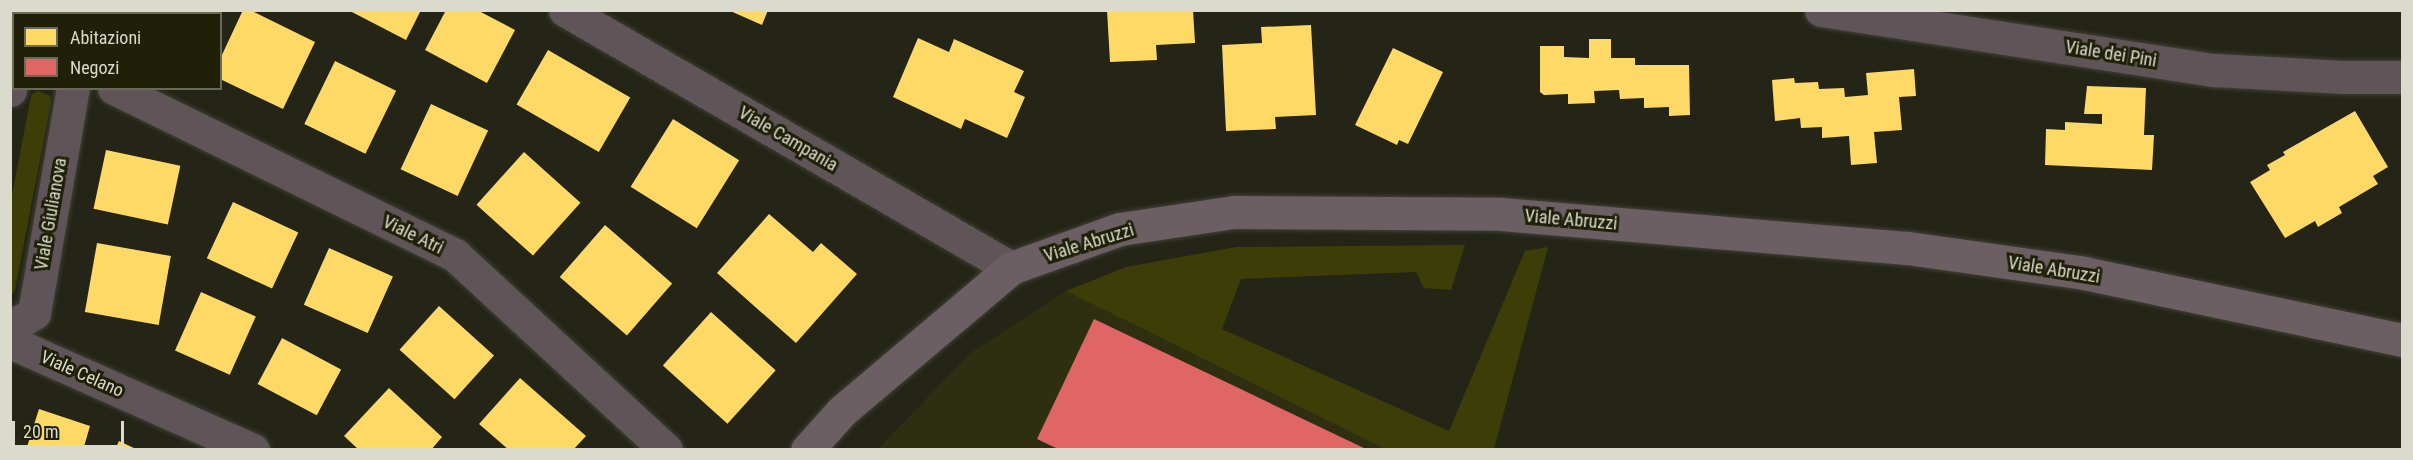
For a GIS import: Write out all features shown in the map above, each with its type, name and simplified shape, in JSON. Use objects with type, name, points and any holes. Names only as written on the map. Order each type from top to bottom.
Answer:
[{"type":"street","name":"Viale Campania","points":[[565,10],[1011,268]]},
{"type":"street","name":"Viale dei Pini","points":[[1821,10],[2214,69],[2343,77],[2403,77]]},
{"type":"street","name":"Viale Giulianova","points":[[10,327],[34,313],[73,90]]},
{"type":"street","name":"Viale Atri","points":[[118,90],[455,255],[666,450]]},
{"type":"street","name":"Viale Abruzzi","points":[[807,450],[843,411],[1011,268],[1120,229],[1234,213],[1501,214],[1931,251],[2084,273],[2403,340]]},
{"type":"street","name":"Viale Celano","points":[[10,342],[253,450]]},
{"type":"shaded area","points":[[38,91],[50,96],[51,102],[15,290],[11,297],[11,200],[30,101],[32,94]]},
{"type":"shaded area","points":[[1465,245],[1451,290],[1424,288],[1416,272],[1241,279],[1222,329],[1449,431],[1525,251],[1548,247],[1494,449],[1385,449],[1066,291],[1126,267],[1236,247]]},
{"type":"shaded area","points":[[1066,291],[1385,449],[877,450],[970,353]]},
{"type":"building: Abitazioni","points":[[79,10],[95,10],[94,12]]},
{"type":"building: Abitazioni","points":[[140,10],[211,10],[211,12],[140,12]]},
{"type":"building: Abitazioni","points":[[243,10],[250,10],[315,42],[283,109],[222,80],[222,55]]},
{"type":"building: Abitazioni","points":[[348,10],[421,10],[406,40]]},
{"type":"building: Abitazioni","points":[[446,10],[477,10],[515,30],[487,83],[425,50]]},
{"type":"building: Abitazioni","points":[[728,10],[768,10],[762,25]]},
{"type":"building: Abitazioni","points":[[1107,10],[1193,10],[1195,43],[1156,45],[1157,60],[1110,62]]},
{"type":"building: Abitazioni","points":[[1311,25],[1316,115],[1275,117],[1276,129],[1226,131],[1222,45],[1262,43],[1261,27]]},
{"type":"building: Abitazioni","points":[[918,38],[949,52],[954,39],[1024,71],[1014,92],[1025,97],[1007,138],[965,119],[961,129],[893,97]]},
{"type":"building: Abitazioni","points":[[1589,39],[1611,39],[1611,58],[1635,58],[1635,65],[1689,65],[1690,115],[1669,116],[1669,107],[1644,108],[1644,98],[1620,99],[1619,90],[1594,91],[1595,103],[1568,104],[1568,94],[1544,95],[1540,92],[1540,46],[1564,46],[1564,57],[1589,58]]},
{"type":"building: Abitazioni","points":[[1393,48],[1443,72],[1408,144],[1399,140],[1397,145],[1355,125]]},
{"type":"building: Abitazioni","points":[[548,50],[630,98],[599,152],[516,105]]},
{"type":"building: Abitazioni","points":[[335,61],[396,91],[365,154],[304,124]]},
{"type":"building: Abitazioni","points":[[1914,69],[1916,96],[1899,97],[1902,130],[1874,132],[1877,163],[1851,165],[1849,136],[1822,138],[1822,127],[1801,128],[1800,118],[1775,121],[1772,80],[1794,78],[1795,83],[1818,82],[1819,89],[1844,88],[1845,97],[1868,95],[1866,73]]},
{"type":"building: Abitazioni","points":[[2087,86],[2146,88],[2144,135],[2154,135],[2152,170],[2045,165],[2046,129],[2065,130],[2065,122],[2102,124],[2102,114],[2084,114]]},
{"type":"building: Abitazioni","points":[[431,104],[488,131],[458,196],[401,169]]},
{"type":"building: Abitazioni","points":[[2355,111],[2388,167],[2373,176],[2378,184],[2339,207],[2342,213],[2318,227],[2315,221],[2285,238],[2250,182],[2270,170],[2267,165],[2285,155],[2283,152]]},
{"type":"building: Abitazioni","points":[[673,119],[739,160],[697,228],[631,187]]},
{"type":"building: Abitazioni","points":[[106,150],[180,166],[168,224],[94,209]]},
{"type":"building: Abitazioni","points":[[524,152],[580,203],[533,256],[476,205]]},
{"type":"building: Abitazioni","points":[[233,202],[298,232],[272,289],[207,258]]},
{"type":"building: Abitazioni","points":[[769,214],[813,252],[821,243],[857,274],[796,343],[717,273]]},
{"type":"building: Abitazioni","points":[[605,225],[672,283],[627,335],[560,277]]},
{"type":"building: Abitazioni","points":[[97,243],[171,256],[159,325],[85,312]]},
{"type":"building: Abitazioni","points":[[329,248],[393,276],[368,333],[304,305]]},
{"type":"building: Abitazioni","points":[[201,292],[256,316],[230,375],[175,350]]},
{"type":"building: Abitazioni","points":[[439,306],[494,356],[455,399],[400,350]]},
{"type":"building: Abitazioni","points":[[711,312],[776,370],[727,424],[663,366]]},
{"type":"building: Abitazioni","points":[[282,338],[341,369],[317,415],[258,384]]},
{"type":"building: Abitazioni","points":[[520,378],[586,436],[573,450],[509,450],[479,424]]},
{"type":"building: Abitazioni","points":[[389,388],[442,437],[431,450],[359,450],[344,436]]},
{"type":"building: Abitazioni","points":[[39,409],[90,426],[83,450],[26,450]]},
{"type":"building: Abitazioni","points":[[119,441],[138,450],[115,450]]},
{"type":"building: Negozi","points":[[1094,319],[1368,450],[1060,450],[1037,439]]}]
